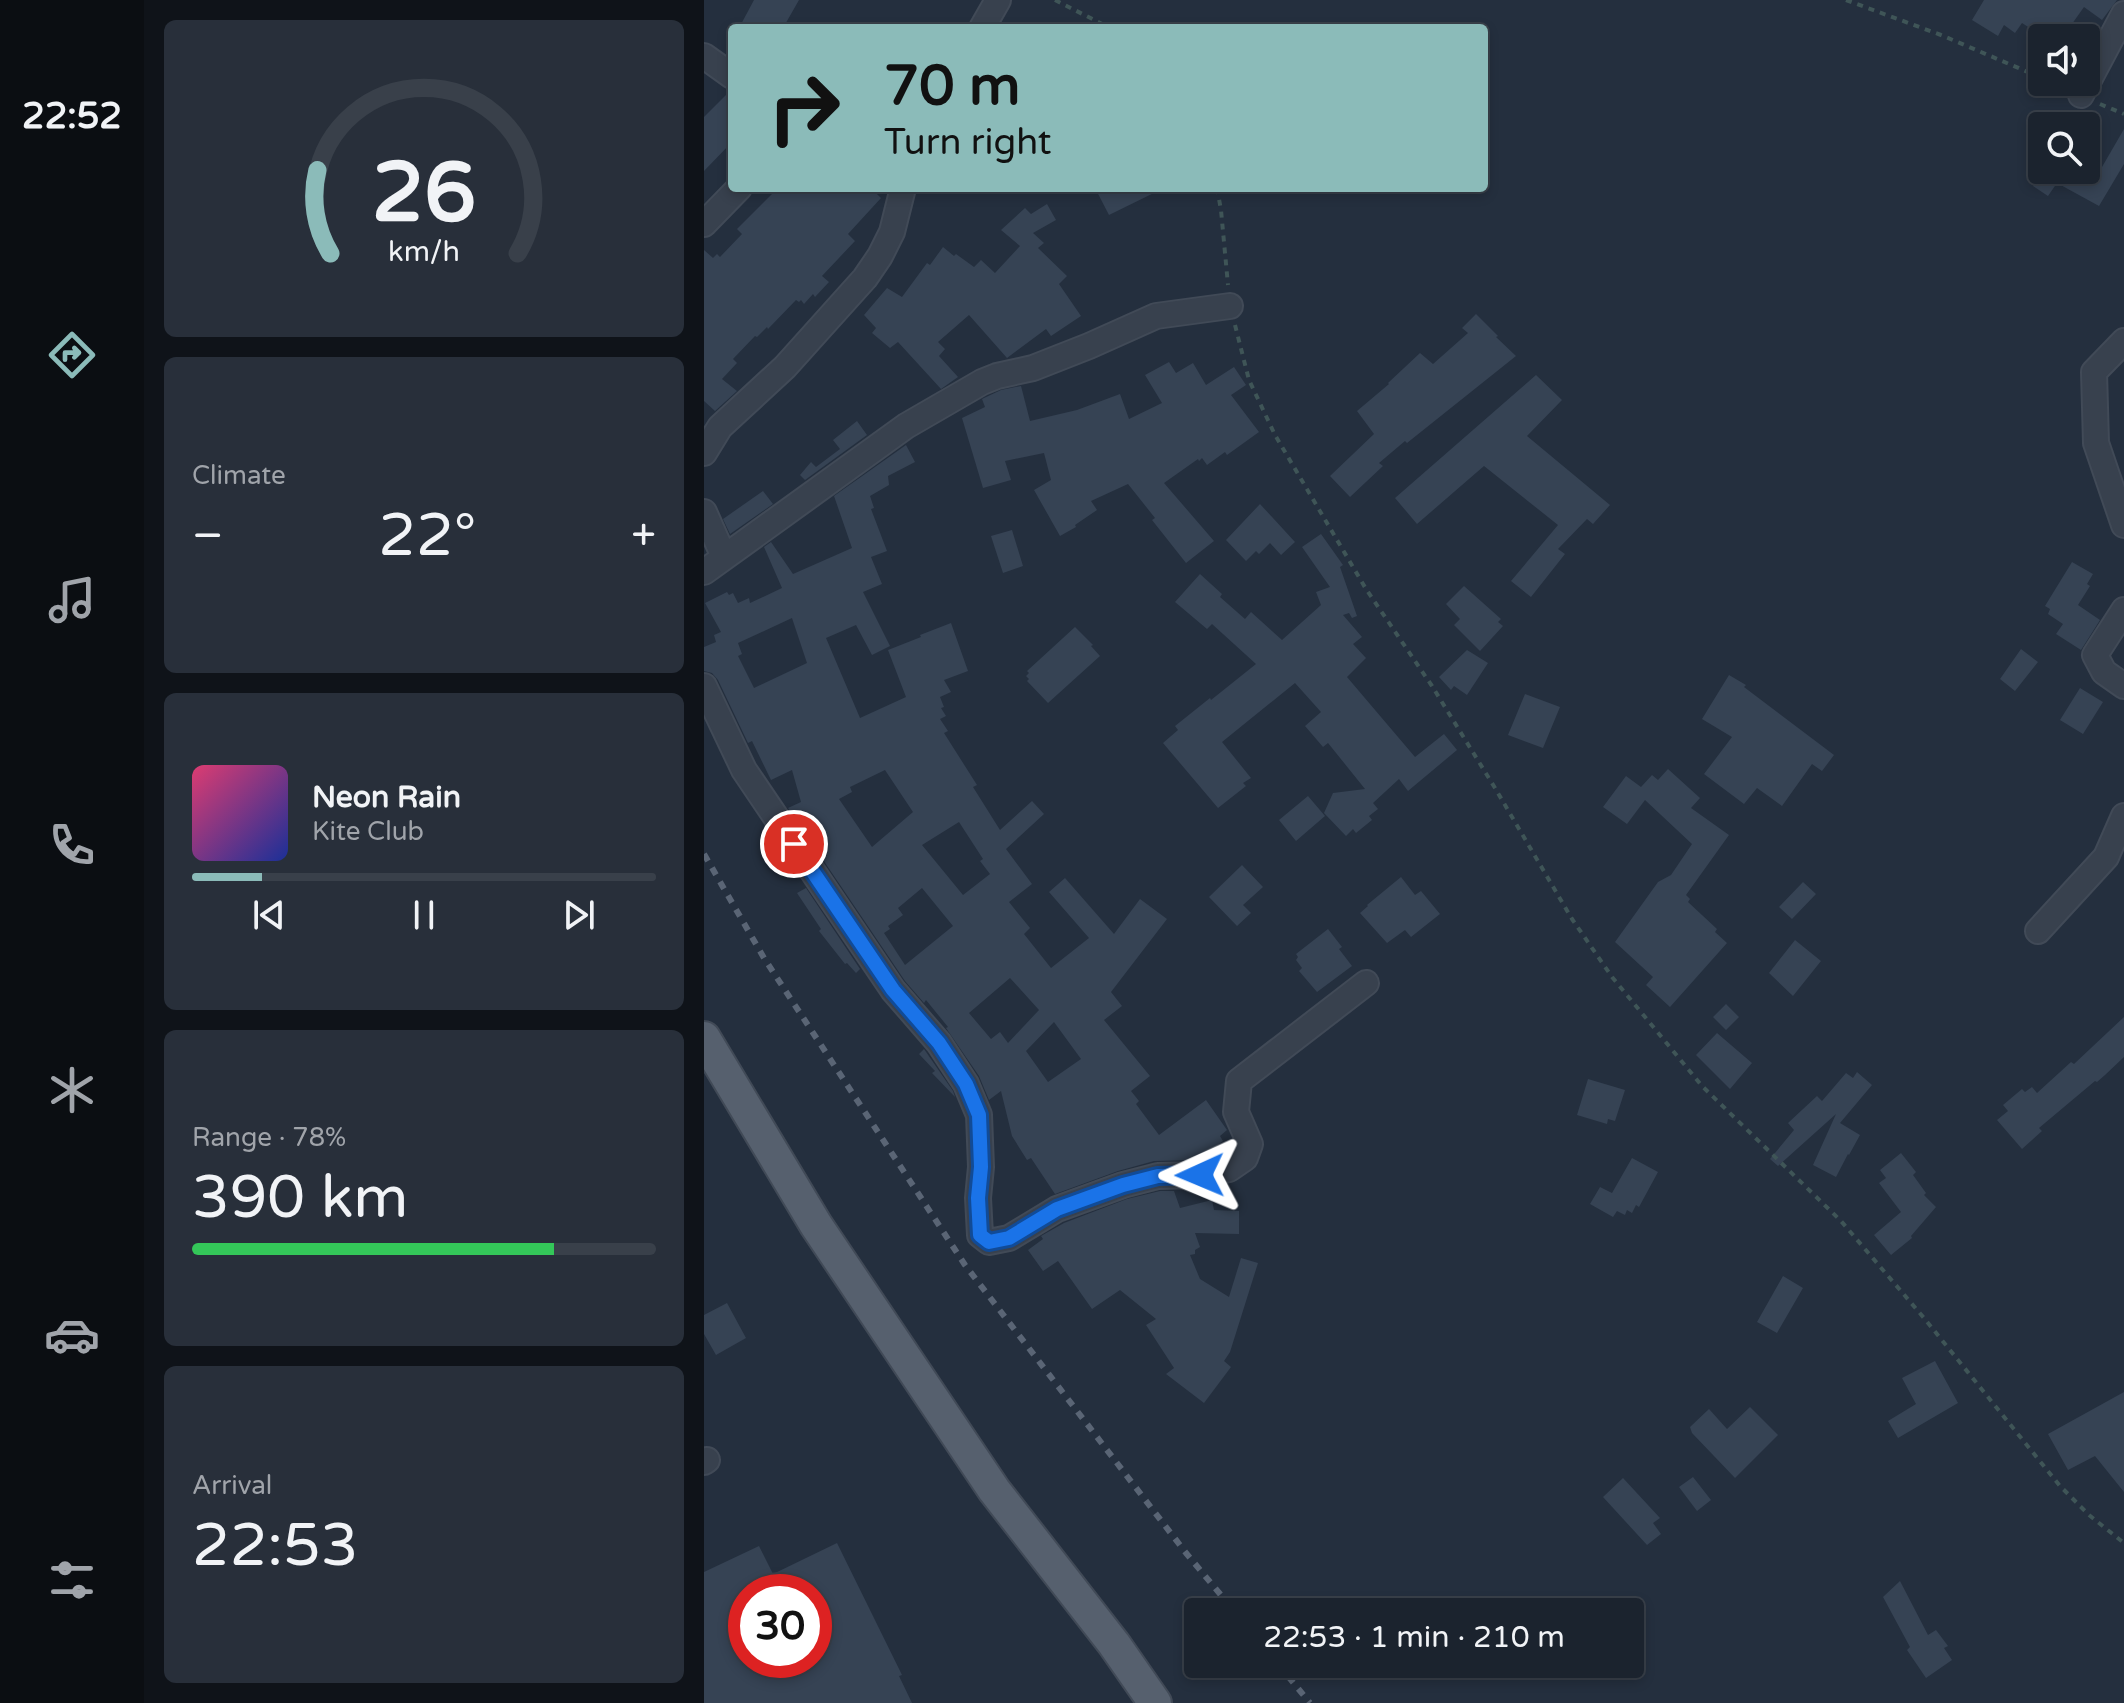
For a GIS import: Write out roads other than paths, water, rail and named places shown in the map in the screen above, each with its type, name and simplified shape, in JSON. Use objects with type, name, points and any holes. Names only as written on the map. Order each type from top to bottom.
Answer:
[{"type":"main road","points":[[704,1038],[816,1225],[994,1490],[1114,1644],[1155,1703]]},
{"type":"street","points":[[984,24],[998,0]]},
{"type":"street","points":[[2100,59],[2124,14]]},
{"type":"street","points":[[704,56],[728,73]]},
{"type":"street","points":[[704,224],[735,192]]},
{"type":"street","points":[[704,453],[720,427],[785,367],[865,278],[892,232],[902,192]]},
{"type":"street","points":[[704,572],[906,426],[982,382],[1033,368],[1156,316],[1230,306]]},
{"type":"street","points":[[2124,341],[2094,372],[2096,443],[2124,525]]},
{"type":"street","points":[[704,512],[724,557]]},
{"type":"street","points":[[2124,610],[2095,655],[2104,672],[2124,686]]},
{"type":"street","points":[[704,686],[744,770],[893,990],[939,1043],[966,1084],[979,1115],[980,1235],[989,1242],[1009,1238],[1057,1209],[1123,1185],[1158,1176],[1200,1175],[1229,1169],[1245,1158],[1250,1144],[1236,1112],[1239,1081],[1366,983]]},
{"type":"street","points":[[2038,931],[2106,857],[2124,816]]},
{"type":"railway","points":[[704,854],[764,958],[965,1265],[1223,1598]]},
{"type":"railway","points":[[1289,1678],[1310,1703]]}]
